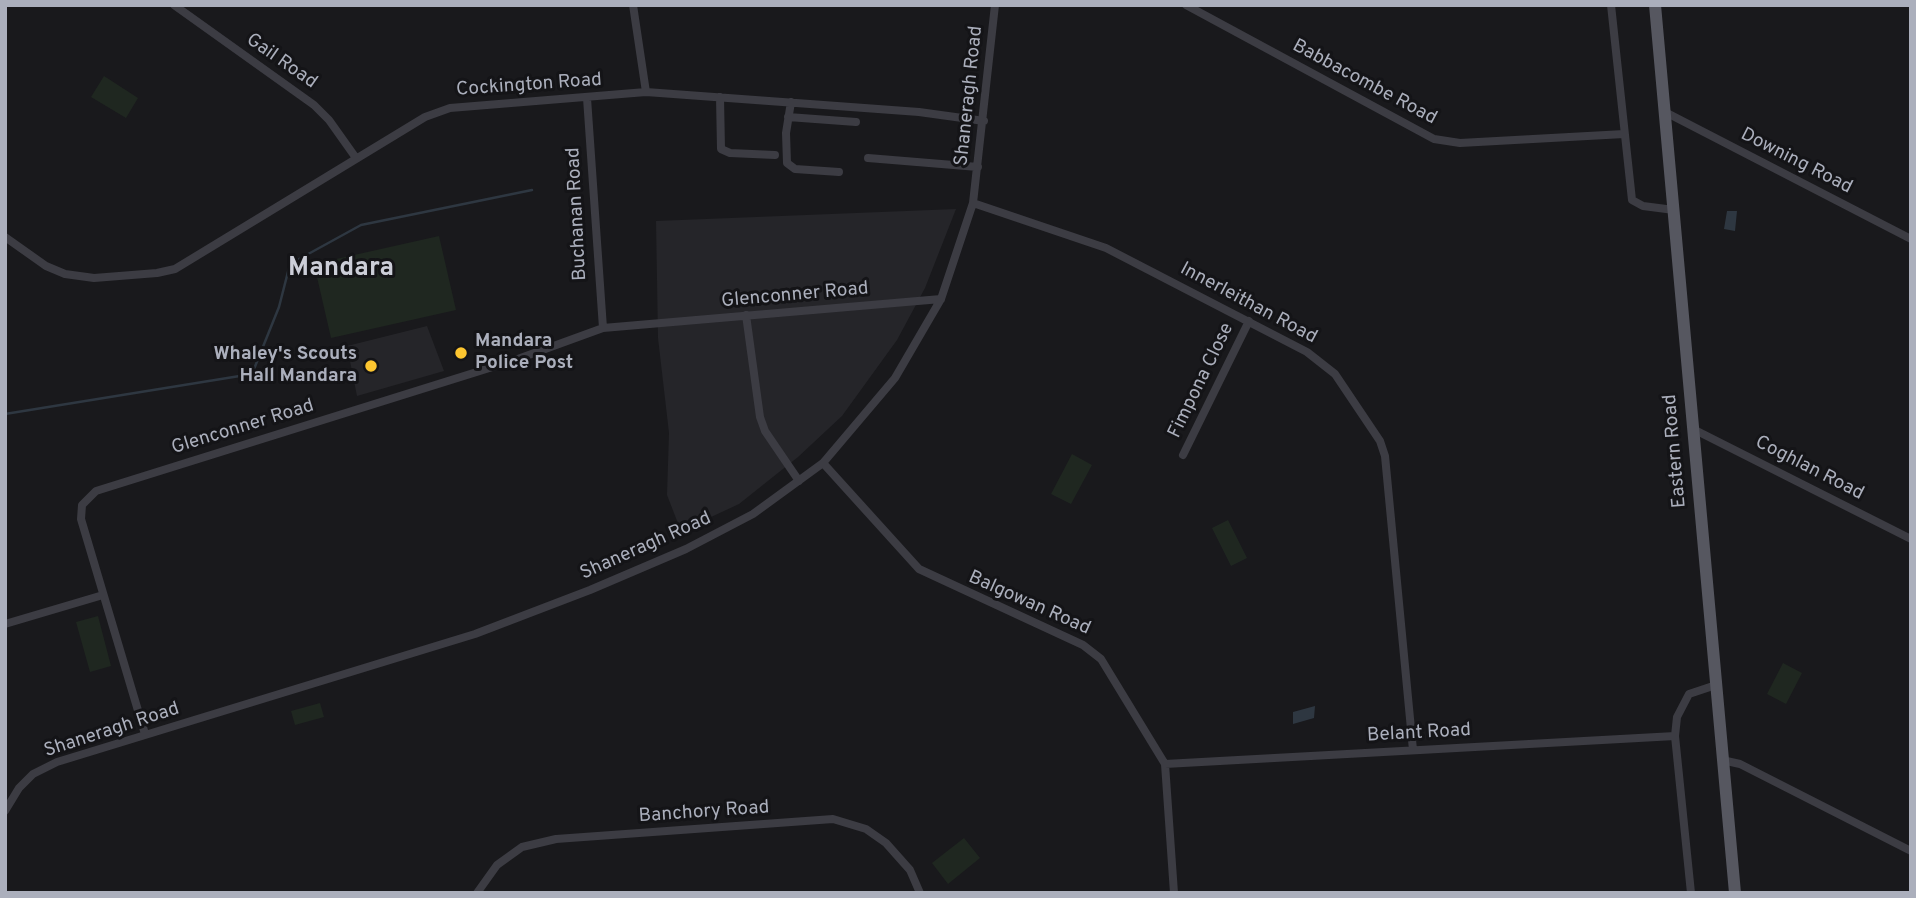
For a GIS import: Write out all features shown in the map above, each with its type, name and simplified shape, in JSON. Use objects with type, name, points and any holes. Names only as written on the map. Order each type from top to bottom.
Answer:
[{"type":"main road","name":"Eastern Road","points":[[1656,5],[1735,893]]},
{"type":"street","name":"Gail Road","points":[[174,5],[314,105],[329,120],[356,158]]},
{"type":"street","points":[[633,5],[646,92]]},
{"type":"street","name":"Shaneragh Road","points":[[5,811],[19,788],[33,774],[57,762],[475,634],[590,590],[697,543],[753,514],[824,463],[895,378],[941,299],[973,203],[995,5]]},
{"type":"street","name":"Babbacombe Road","points":[[1186,5],[1434,139],[1460,143],[1624,134]]},
{"type":"street","points":[[1611,5],[1633,202],[1674,210]]},
{"type":"street","name":"Cockington Road","points":[[5,237],[46,266],[65,274],[94,278],[157,273],[191,261],[438,110],[505,102],[646,92],[791,102],[984,121]]},
{"type":"street","points":[[720,97],[721,149],[730,153],[775,155]]},
{"type":"street","name":"Buchanan Road","points":[[587,98],[603,328]]},
{"type":"street","points":[[791,102],[787,163],[796,169],[839,172]]},
{"type":"street","name":"Downing Road","points":[[1667,113],[1911,239]]},
{"type":"street","points":[[788,117],[856,122]]},
{"type":"street","points":[[868,158],[951,167],[978,167]]},
{"type":"street","name":"Innerleithan Road","points":[[973,203],[1106,248],[1249,321],[1327,366],[1380,440],[1387,467],[1413,750]]},
{"type":"street","name":"Glenconner Road","points":[[145,734],[81,519],[82,505],[96,491],[514,360],[603,328],[941,299]]},
{"type":"street","points":[[746,315],[760,417],[765,431],[799,481]]},
{"type":"street","name":"Fimpona Close","points":[[1183,455],[1249,321]]},
{"type":"street","name":"Coghlan Road","points":[[1693,429],[1911,539]]},
{"type":"street","name":"Balgowan Road","points":[[824,463],[919,569],[1093,651],[1165,764],[1174,893]]},
{"type":"street","points":[[5,624],[103,595]]},
{"type":"street","points":[[1690,893],[1675,736],[1676,717],[1684,699],[1697,689],[1716,685]]},
{"type":"street","name":"Belant Road","points":[[1165,764],[1675,736]]},
{"type":"street","points":[[1722,760],[1740,764],[1911,851]]},
{"type":"street","name":"Banchory Road","points":[[477,893],[497,865],[522,847],[556,839],[834,819],[866,829],[886,843],[910,870],[920,893]]},
{"type":"shaded area","points":[[104,76],[138,98],[126,118],[91,97]]},
{"type":"shaded area","points":[[956,209],[925,288],[897,340],[842,416],[798,457],[739,504],[681,531],[667,495],[669,433],[658,338],[656,221]]},
{"type":"shaded area","points":[[1727,211],[1737,211],[1735,231],[1724,229]]},
{"type":"shaded area","points":[[439,236],[456,310],[331,338],[314,264]]},
{"type":"shaded area","points":[[427,326],[444,371],[357,396],[347,346]]},
{"type":"shaded area","points":[[1072,454],[1092,465],[1071,504],[1051,494]]},
{"type":"shaded area","points":[[1228,520],[1247,558],[1231,566],[1212,528]]},
{"type":"shaded area","points":[[98,616],[111,666],[90,672],[76,622]]},
{"type":"shaded area","points":[[1783,663],[1802,673],[1786,704],[1767,694]]},
{"type":"shaded area","points":[[320,703],[324,717],[295,725],[291,711]]},
{"type":"shaded area","points":[[1315,706],[1314,718],[1293,724],[1293,712]]},
{"type":"shaded area","points":[[964,838],[980,858],[948,884],[932,863]]},
{"type":"waterway","points":[[5,414],[252,374],[279,307],[290,264],[361,225],[532,190]]},
{"type":"place","name":"Mandara Police Post","points":[[461,353]]},
{"type":"place","name":"Whaley's Scouts Hall Mandara","points":[[371,366]]},
{"type":"district","name":"Mandara","points":[[341,270]]}]
